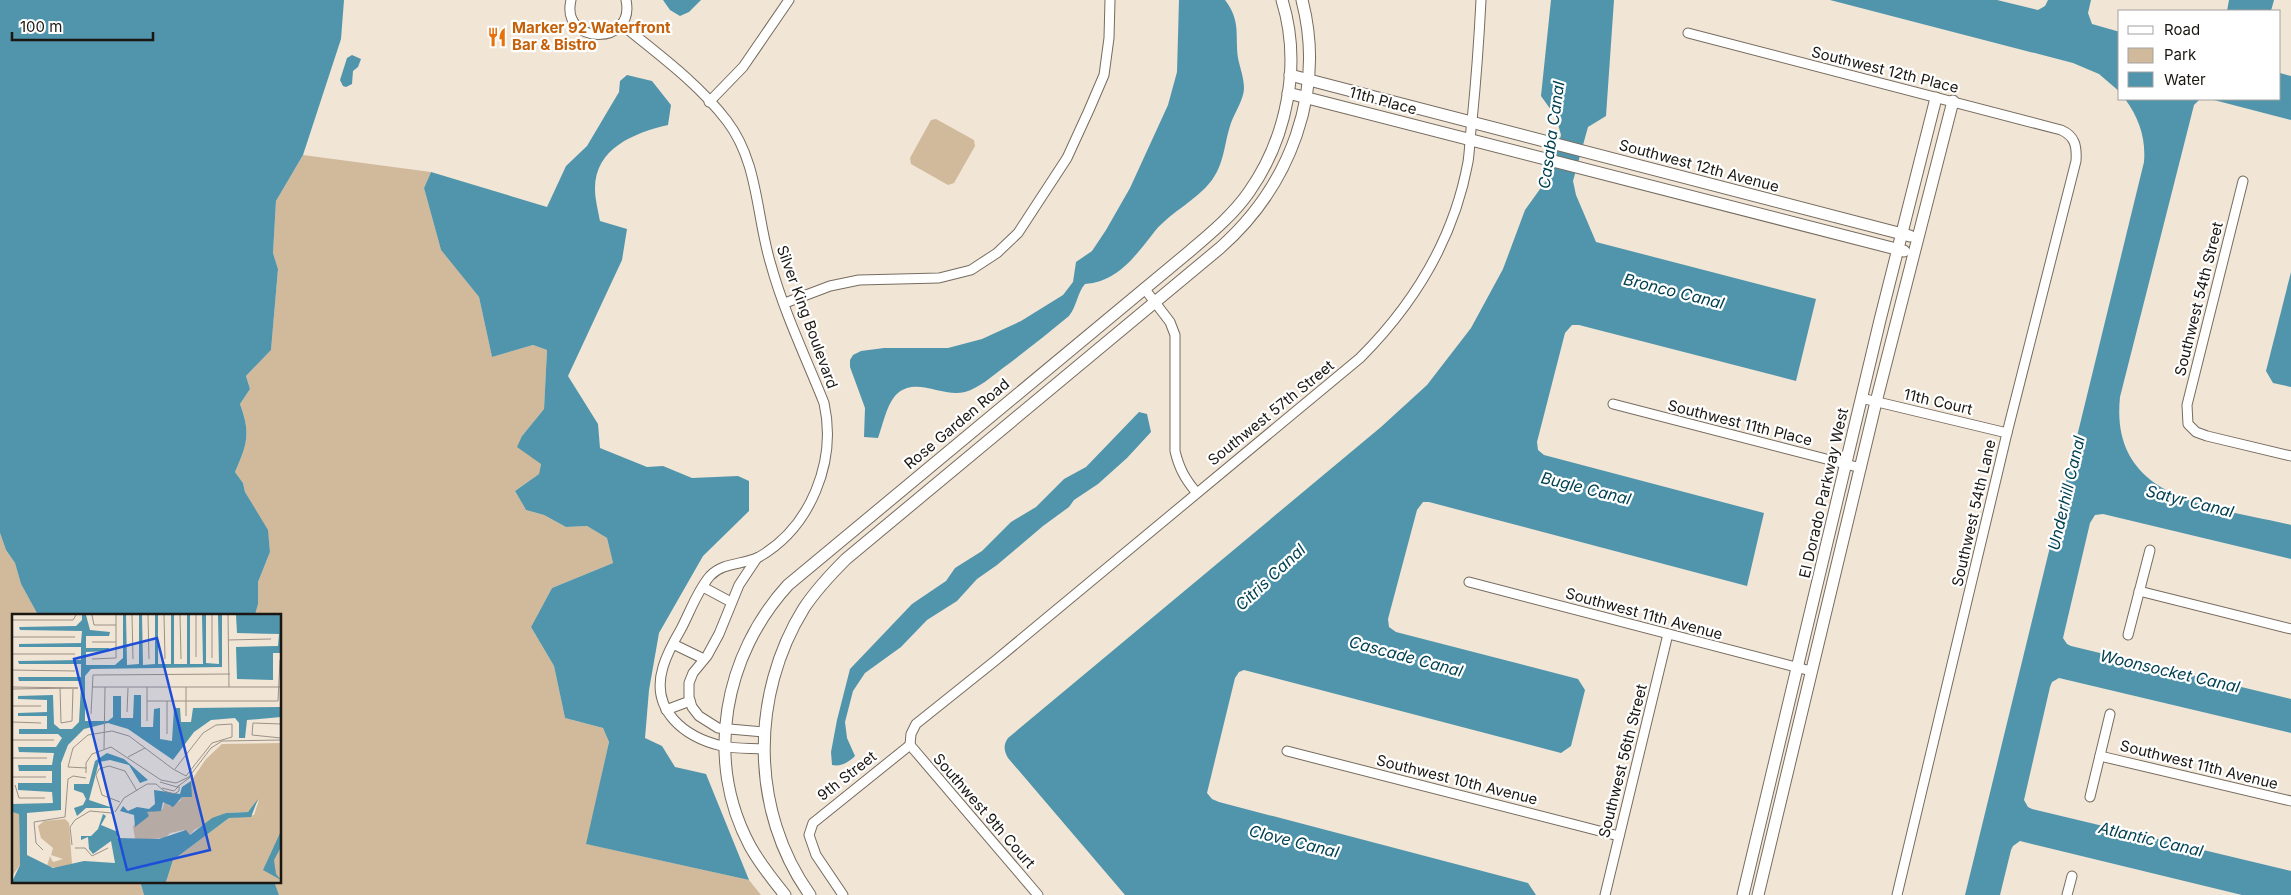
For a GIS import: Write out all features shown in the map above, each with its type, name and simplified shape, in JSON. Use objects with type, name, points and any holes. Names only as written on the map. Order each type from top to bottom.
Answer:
[{"type":"street","points":[[571,0],[570,12],[573,20],[585,32],[593,35],[609,34],[621,24],[626,15],[626,0]]},
{"type":"street","points":[[710,102],[743,67],[789,0]]},
{"type":"street","points":[[785,303],[830,286],[859,280],[939,278],[971,270],[1004,247],[1018,233],[1067,158],[1104,75],[1110,38],[1110,0]]},
{"type":"street","name":"Rose Garden Road","points":[[785,895],[763,867],[744,833],[731,797],[725,747],[725,729],[732,684],[744,648],[763,614],[788,585],[1221,224],[1249,192],[1264,168],[1276,142],[1288,93],[1290,43],[1282,0]]},
{"type":"street","points":[[810,895],[796,873],[780,838],[767,788],[764,749],[764,732],[773,681],[786,642],[804,608],[831,574],[870,538],[1233,236],[1262,204],[1278,178],[1293,146],[1306,97],[1308,40],[1302,0]]},
{"type":"street","name":"Southwest 57th Street","points":[[910,745],[910,734],[916,724],[1360,358],[1397,318],[1427,273],[1450,224],[1468,162],[1476,95],[1481,0]]},
{"type":"street","name":"Silver King Boulevard","points":[[621,24],[685,76],[728,122],[743,148],[755,185],[760,224],[771,267],[824,403],[827,416],[827,452],[818,486],[803,514],[784,538],[757,558],[739,585],[719,634],[693,673],[690,683],[690,701]]},
{"type":"street","name":"Southwest 12th Place","points":[[1688,33],[2061,130],[2073,139]]},
{"type":"street","name":"11th Place","points":[[1290,75],[1472,121]]},
{"type":"street","name":"11th Place","points":[[1288,93],[1470,138]]},
{"type":"street","name":"El Dorado Parkway West","points":[[1743,895],[1861,398],[1936,98]]},
{"type":"street","name":"El Dorado Parkway West","points":[[1758,895],[1876,402],[1952,102]]},
{"type":"street","name":"Southwest 12th Avenue","points":[[1472,121],[1919,238]]},
{"type":"street","name":"Southwest 12th Avenue","points":[[1470,138],[1914,254]]},
{"type":"street","name":"Southwest 54th Lane","points":[[1897,895],[2007,433],[2076,161],[2076,146],[2073,139]]},
{"type":"street","name":"Southwest 54th Street","points":[[2243,181],[2187,405],[2188,424],[2196,432],[2207,436],[2291,456]]},
{"type":"street","points":[[1144,288],[1170,322],[1175,335],[1176,451],[1179,467],[1186,480],[1196,492]]},
{"type":"street","name":"11th Court","points":[[1861,398],[2007,433]]},
{"type":"street","name":"Southwest 11th Place","points":[[1613,404],[1861,468]]},
{"type":"street","points":[[2128,635],[2150,550]]},
{"type":"street","name":"Silver King Boulevard","points":[[757,558],[721,567],[709,577],[673,644],[663,668],[660,693],[666,710],[687,733],[725,747],[764,749]]},
{"type":"street","name":"Southwest 11th Avenue","points":[[1469,582],[1811,672]]},
{"type":"street","points":[[703,587],[732,602]]},
{"type":"street","points":[[2139,591],[2291,629]]},
{"type":"street","name":"Southwest 56th Street","points":[[1605,895],[1668,634]]},
{"type":"street","points":[[673,644],[704,659]]},
{"type":"street","points":[[666,710],[690,701],[699,716],[718,728],[764,732]]},
{"type":"street","name":"Southwest 11th Avenue","points":[[2090,797],[2110,714]]},
{"type":"street","name":"9th Street","points":[[843,895],[816,855],[809,835],[812,823],[910,745]]},
{"type":"street","name":"Southwest 9th Court","points":[[910,745],[1038,895]]},
{"type":"street","name":"Southwest 10th Avenue","points":[[1287,751],[1619,836]]},
{"type":"street","name":"Southwest 11th Avenue","points":[[2100,756],[2291,801]]},
{"type":"street","points":[[2067,895],[2072,876]]},
{"type":"green space","points":[[936,119],[974,140],[975,146],[954,183],[948,185],[911,164],[910,158],[931,120]]},
{"type":"green space","points":[[303,155],[431,172],[424,188],[441,250],[479,297],[492,357],[533,345],[547,350],[544,409],[522,436],[541,464],[539,474],[515,491],[526,510],[544,515],[566,527],[587,526],[607,538],[613,563],[552,588],[531,627],[554,666],[565,718],[603,728],[609,742],[587,844],[749,880],[761,895],[279,895],[274,882],[281,882],[281,614],[255,614],[258,604],[258,582],[270,552],[268,534],[245,492],[243,483],[235,472],[246,439],[246,423],[240,404],[250,389],[246,376],[271,350],[278,269],[273,253],[276,201]]},
{"type":"green space","points":[[0,533],[6,550],[15,563],[21,584],[37,614],[12,614],[12,882],[140,882],[144,895],[0,895]]},
{"type":"water","points":[[0,0],[344,0],[341,39],[303,155],[276,201],[273,253],[278,269],[271,350],[246,376],[250,389],[240,404],[246,423],[246,439],[235,472],[243,483],[245,492],[268,530],[270,552],[258,582],[258,604],[255,614],[37,614],[21,584],[15,563],[6,550],[0,533]]},
{"type":"water","points":[[663,0],[701,0],[689,12],[680,16],[670,10]]},
{"type":"water","points":[[1179,0],[1225,0],[1235,21],[1238,58],[1244,92],[1231,123],[1222,159],[1212,180],[1199,194],[1162,224],[1126,265],[1107,278],[1085,284],[1069,316],[980,385],[965,392],[957,393],[922,387],[906,389],[898,393],[891,402],[878,438],[864,437],[865,408],[850,367],[850,360],[853,355],[861,351],[884,348],[948,348],[982,339],[1021,321],[1063,295],[1073,282],[1076,262],[1092,251],[1106,230],[1130,188],[1168,105],[1177,72]]},
{"type":"water","points":[[1551,0],[1614,0],[1606,116],[1588,127],[1573,181],[1576,195],[1596,242],[1816,299],[1796,381],[1579,325],[1572,325],[1565,333],[1537,442],[1538,450],[1544,455],[1764,513],[1747,586],[1429,502],[1423,502],[1417,510],[1388,619],[1389,627],[1396,632],[1578,679],[1585,690],[1571,746],[1561,753],[1244,670],[1239,672],[1235,678],[1207,793],[1212,799],[1219,802],[1528,883],[1536,895],[1125,895],[1008,758],[1005,743],[1008,738],[1381,427],[1427,385],[1471,328],[1503,269],[1525,210],[1550,175],[1561,135],[1556,117],[1541,96]]},
{"type":"water","points":[[1830,0],[1997,0],[2038,10],[2045,6],[2048,0],[2091,0],[2088,13],[2092,24],[2118,31],[2118,90],[2099,74],[2073,63]]},
{"type":"water","points":[[2229,0],[2274,0],[2271,10],[2227,10]]},
{"type":"water","points":[[352,55],[361,59],[358,67],[353,71],[352,84],[346,87],[343,86],[340,80],[347,58]]},
{"type":"water","points":[[2281,73],[2291,76],[2291,120],[2214,100],[2281,100]]},
{"type":"water","points":[[627,75],[652,81],[671,105],[668,125],[642,133],[619,145],[609,153],[597,175],[595,193],[600,221],[627,229],[622,260],[568,376],[598,424],[600,448],[647,467],[663,466],[692,478],[738,476],[749,481],[749,511],[703,556],[659,633],[649,690],[645,738],[662,746],[675,767],[706,774],[749,880],[586,844],[609,742],[603,728],[565,718],[554,666],[531,627],[552,588],[613,563],[607,538],[587,526],[566,527],[544,515],[526,510],[515,491],[539,474],[541,464],[517,447],[522,436],[544,409],[547,350],[533,345],[492,357],[479,297],[441,250],[424,188],[431,172],[547,207],[566,166],[587,146],[619,92],[620,81]]},
{"type":"water","points":[[2126,100],[2199,100],[2194,105],[2120,397],[2121,432],[2132,459],[2149,479],[2173,494],[2231,512],[2291,525],[2291,559],[2103,514],[2095,515],[2090,523],[2063,638],[2071,646],[2291,699],[2291,733],[2059,678],[2052,682],[2050,687],[2024,800],[2028,807],[2032,809],[2291,871],[2291,895],[2242,895],[2020,841],[2011,850],[2000,895],[1965,895],[2144,162],[2143,137],[2134,113]]},
{"type":"water","points":[[2291,272],[2291,387],[2273,383],[2266,371]]},
{"type":"water","points":[[1139,412],[1147,414],[1151,432],[1127,458],[1098,484],[1074,500],[1069,507],[977,579],[957,601],[927,620],[901,647],[865,673],[853,691],[845,722],[847,738],[855,756],[845,764],[832,765],[831,752],[837,720],[850,669],[912,604],[946,581],[955,568],[982,551],[1011,522],[1036,507],[1064,479],[1086,467]]},
{"type":"water","points":[[140,882],[274,882],[279,895],[144,895]]},
{"type":"place","name":"Marker 92 Waterfront Bar & Bistro","points":[[497,37]]},
{"type":"water label","name":"Casaba Canal","points":[[1551,135]]},
{"type":"water label","name":"Bronco Canal","points":[[1674,291]]},
{"type":"water label","name":"Bugle Canal","points":[[1586,488]]},
{"type":"water label","name":"Underhill Canal","points":[[2066,493]]},
{"type":"water label","name":"Satyr Canal","points":[[2190,501]]},
{"type":"water label","name":"Citris Canal","points":[[1270,577]]},
{"type":"water label","name":"Cascade Canal","points":[[1406,656]]},
{"type":"water label","name":"Woonsocket Canal","points":[[2170,671]]},
{"type":"water label","name":"Atlantic Canal","points":[[2151,839]]},
{"type":"water label","name":"Clove Canal","points":[[1294,841]]}]
